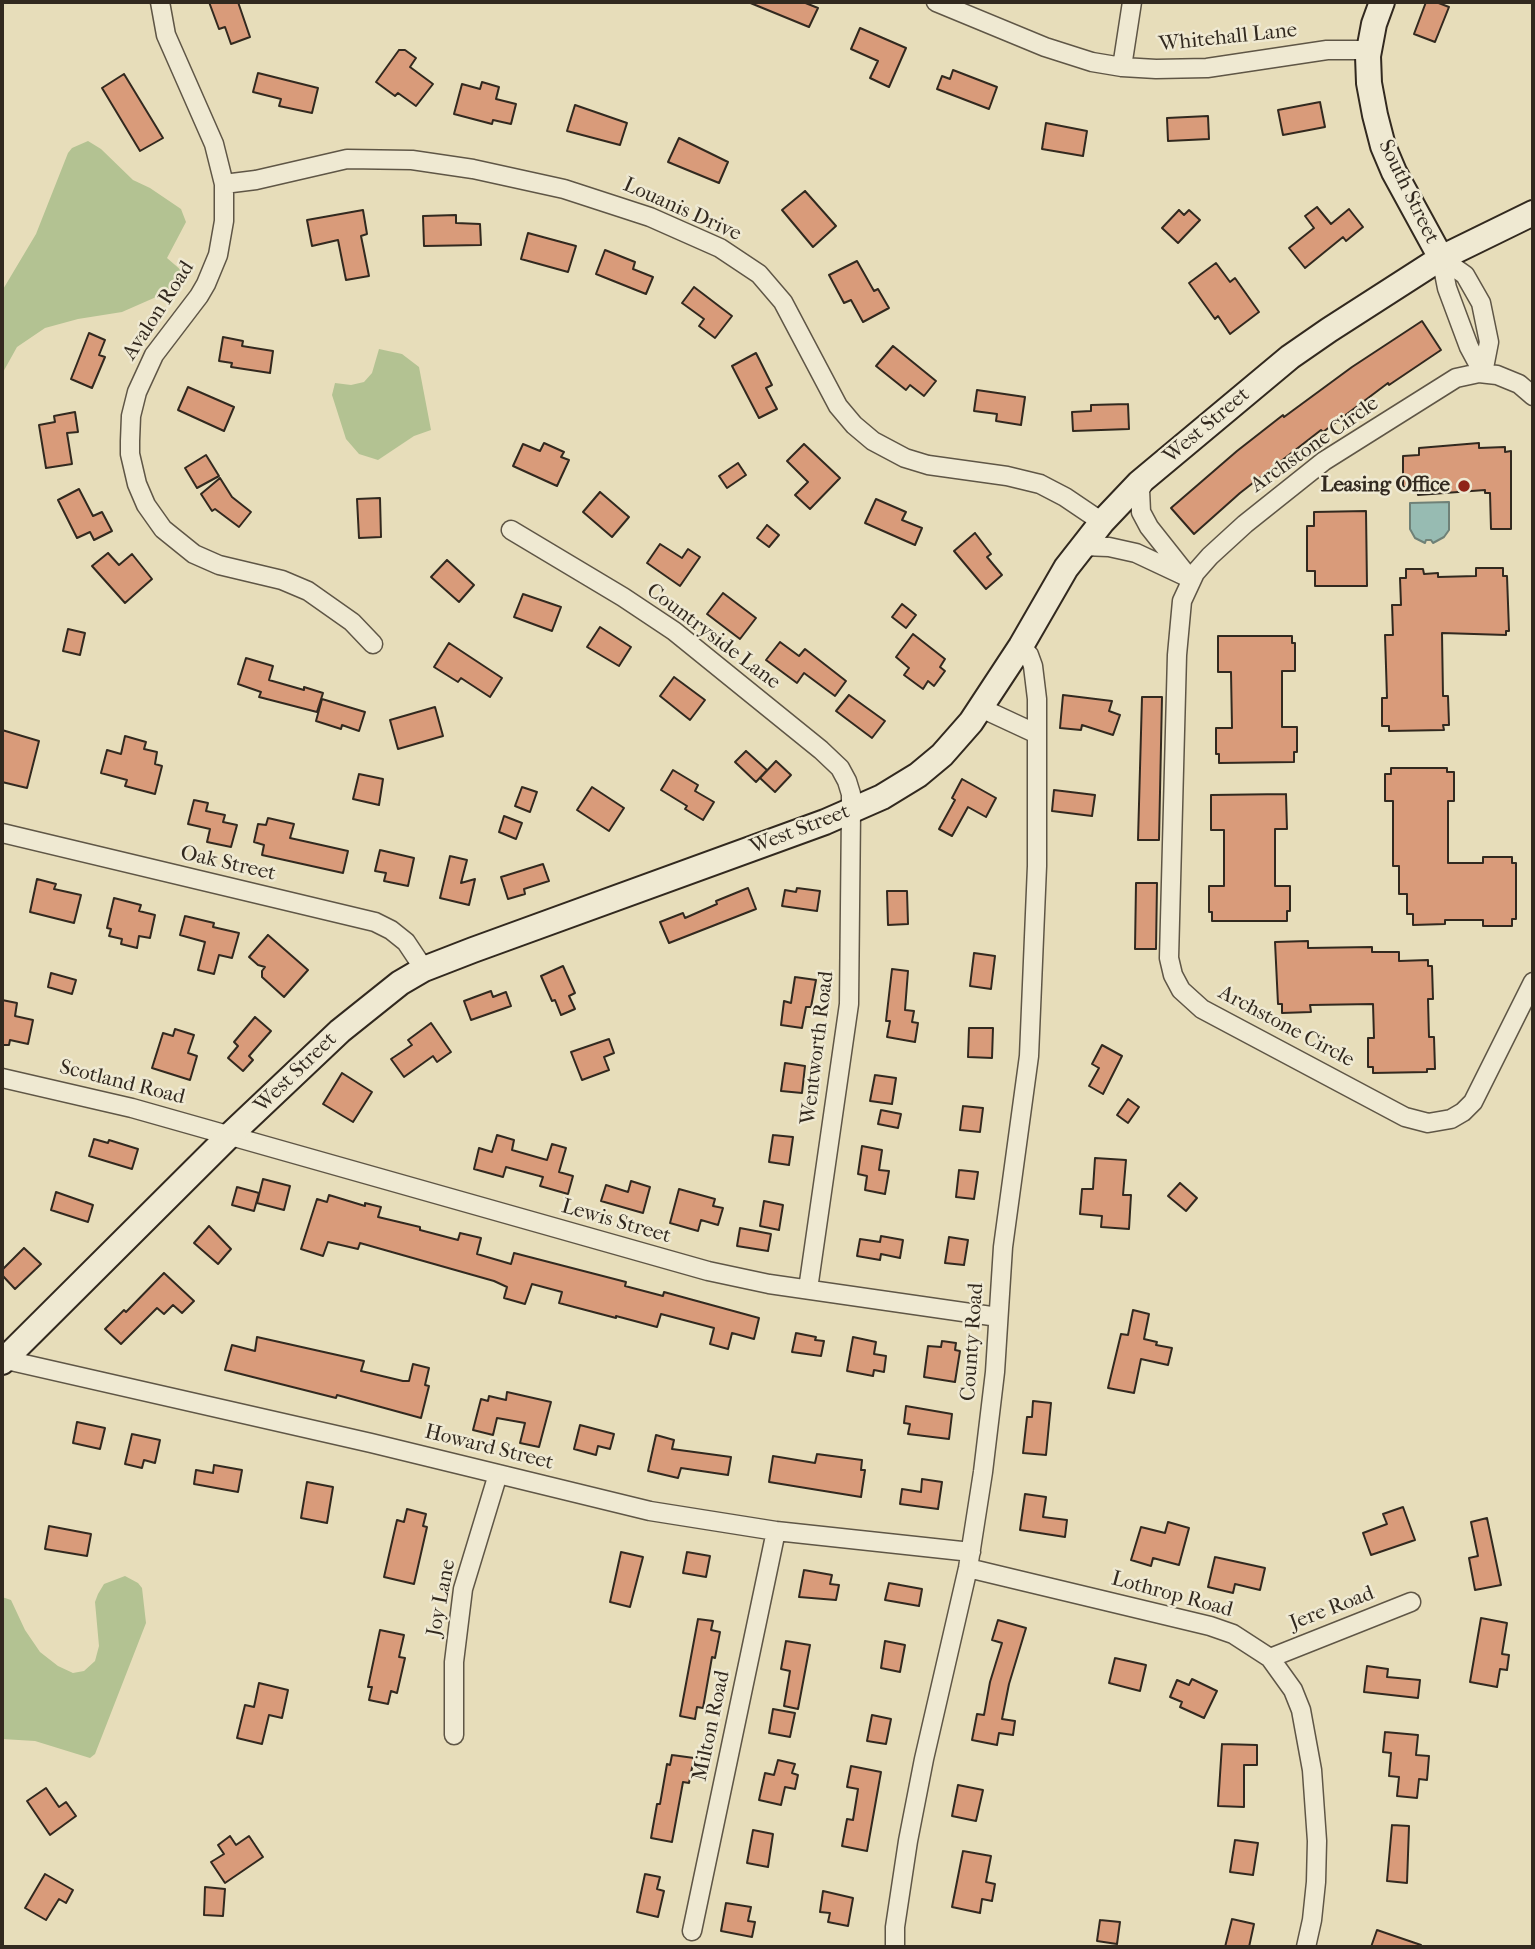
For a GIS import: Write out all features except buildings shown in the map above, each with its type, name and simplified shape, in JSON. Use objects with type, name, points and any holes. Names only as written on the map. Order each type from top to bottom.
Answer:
[{"type":"main road","name":"South Street","points":[[1382,2],[1369,50],[1369,83],[1383,146],[1441,258]]},
{"type":"main road","name":"West Street","points":[[3,1360],[229,1136],[355,1018],[400,983],[424,969],[851,811],[894,791],[929,767],[953,744],[981,708],[1021,646],[1052,590],[1082,546],[1150,474],[1290,358],[1376,299],[1441,258],[1533,213]]},
{"type":"street","name":"Avalon Road","points":[[160,2],[166,35],[214,144],[224,184],[224,221],[212,270],[199,296],[155,355],[137,392],[131,416],[130,454],[137,484],[146,505],[163,529],[194,554],[219,565],[282,580],[308,592],[352,622],[373,644]]},
{"type":"street","name":"Whitehall Lane","points":[[936,2],[1045,47],[1092,62],[1122,67],[1207,68],[1326,50],[1369,50]]},
{"type":"street","points":[[1122,67],[1132,2]]},
{"type":"street","name":"Louanis Drive","points":[[224,184],[256,180],[347,159],[412,160],[473,169],[564,188],[650,217],[720,248],[759,274],[783,302],[838,406],[873,441],[894,453],[928,466],[996,474],[1040,484],[1102,522]]},
{"type":"street","points":[[1441,258],[1447,288],[1469,347],[1483,373]]},
{"type":"street","points":[[1441,258],[1465,275],[1481,303],[1489,342],[1483,373]]},
{"type":"street","points":[[1483,373],[1508,378],[1533,396]]},
{"type":"street","name":"Archstone Circle","points":[[1483,373],[1456,379],[1324,461],[1245,524],[1204,561],[1191,580],[1181,609],[1177,655],[1169,958],[1175,980],[1185,994],[1207,1012],[1405,1117],[1432,1123],[1455,1117],[1473,1102],[1533,982]]},
{"type":"street","points":[[1150,474],[1140,491],[1142,512],[1149,527],[1191,580]]},
{"type":"street","name":"Countryside Lane","points":[[511,530],[623,597],[674,632],[821,750],[839,768],[847,781],[851,794],[851,811]]},
{"type":"street","points":[[1082,546],[1109,547],[1136,553],[1191,580]]},
{"type":"street","name":"County Road","points":[[895,1947],[899,1901],[915,1802],[970,1560],[989,1425],[1003,1247],[1029,1056],[1037,866],[1037,734],[1036,683],[1029,655],[1021,646]]},
{"type":"street","points":[[981,708],[1037,734]]},
{"type":"street","name":"Wentworth Road","points":[[808,1289],[849,1004],[851,811]]},
{"type":"street","name":"Oak Street","points":[[2,833],[375,922],[406,942],[424,969]]},
{"type":"street","name":"Scotland Road","points":[[2,1078],[132,1108],[229,1136]]},
{"type":"street","name":"Lewis Street","points":[[229,1136],[708,1271],[808,1289],[998,1317]]},
{"type":"street","name":"Howard Street","points":[[3,1360],[650,1511],[970,1560]]},
{"type":"street","name":"Joy Lane","points":[[454,1735],[454,1662],[463,1589],[498,1474]]},
{"type":"street","name":"Milton Road","points":[[692,1931],[776,1531]]},
{"type":"street","name":"Lothrop Road","points":[[970,1560],[1210,1626],[1233,1634],[1270,1658],[1288,1682],[1301,1710],[1312,1770],[1317,1841],[1316,1882],[1306,1947]]},
{"type":"street","name":"Jere Road","points":[[1270,1658],[1411,1602]]},
{"type":"green space","points":[[88,141],[101,149],[133,180],[181,209],[186,222],[167,258],[182,271],[179,280],[163,294],[122,312],[45,328],[17,347],[2,374],[2,291],[36,234],[68,153],[72,148]]},
{"type":"green space","points":[[379,349],[402,354],[419,367],[431,430],[414,436],[378,460],[359,454],[346,439],[332,395],[335,383],[351,385],[364,382],[372,373]]},
{"type":"green space","points":[[125,1576],[142,1588],[146,1623],[95,1754],[90,1758],[35,1741],[2,1739],[2,1597],[11,1600],[25,1630],[40,1652],[58,1666],[73,1673],[84,1671],[95,1661],[99,1646],[95,1602],[98,1594],[104,1584]]},
{"type":"water","points":[[1449,502],[1449,530],[1444,537],[1433,543],[1431,540],[1426,540],[1425,543],[1415,538],[1410,529],[1410,503]]},
{"type":"place","name":"Leasing Office","points":[[1464,486]]}]
